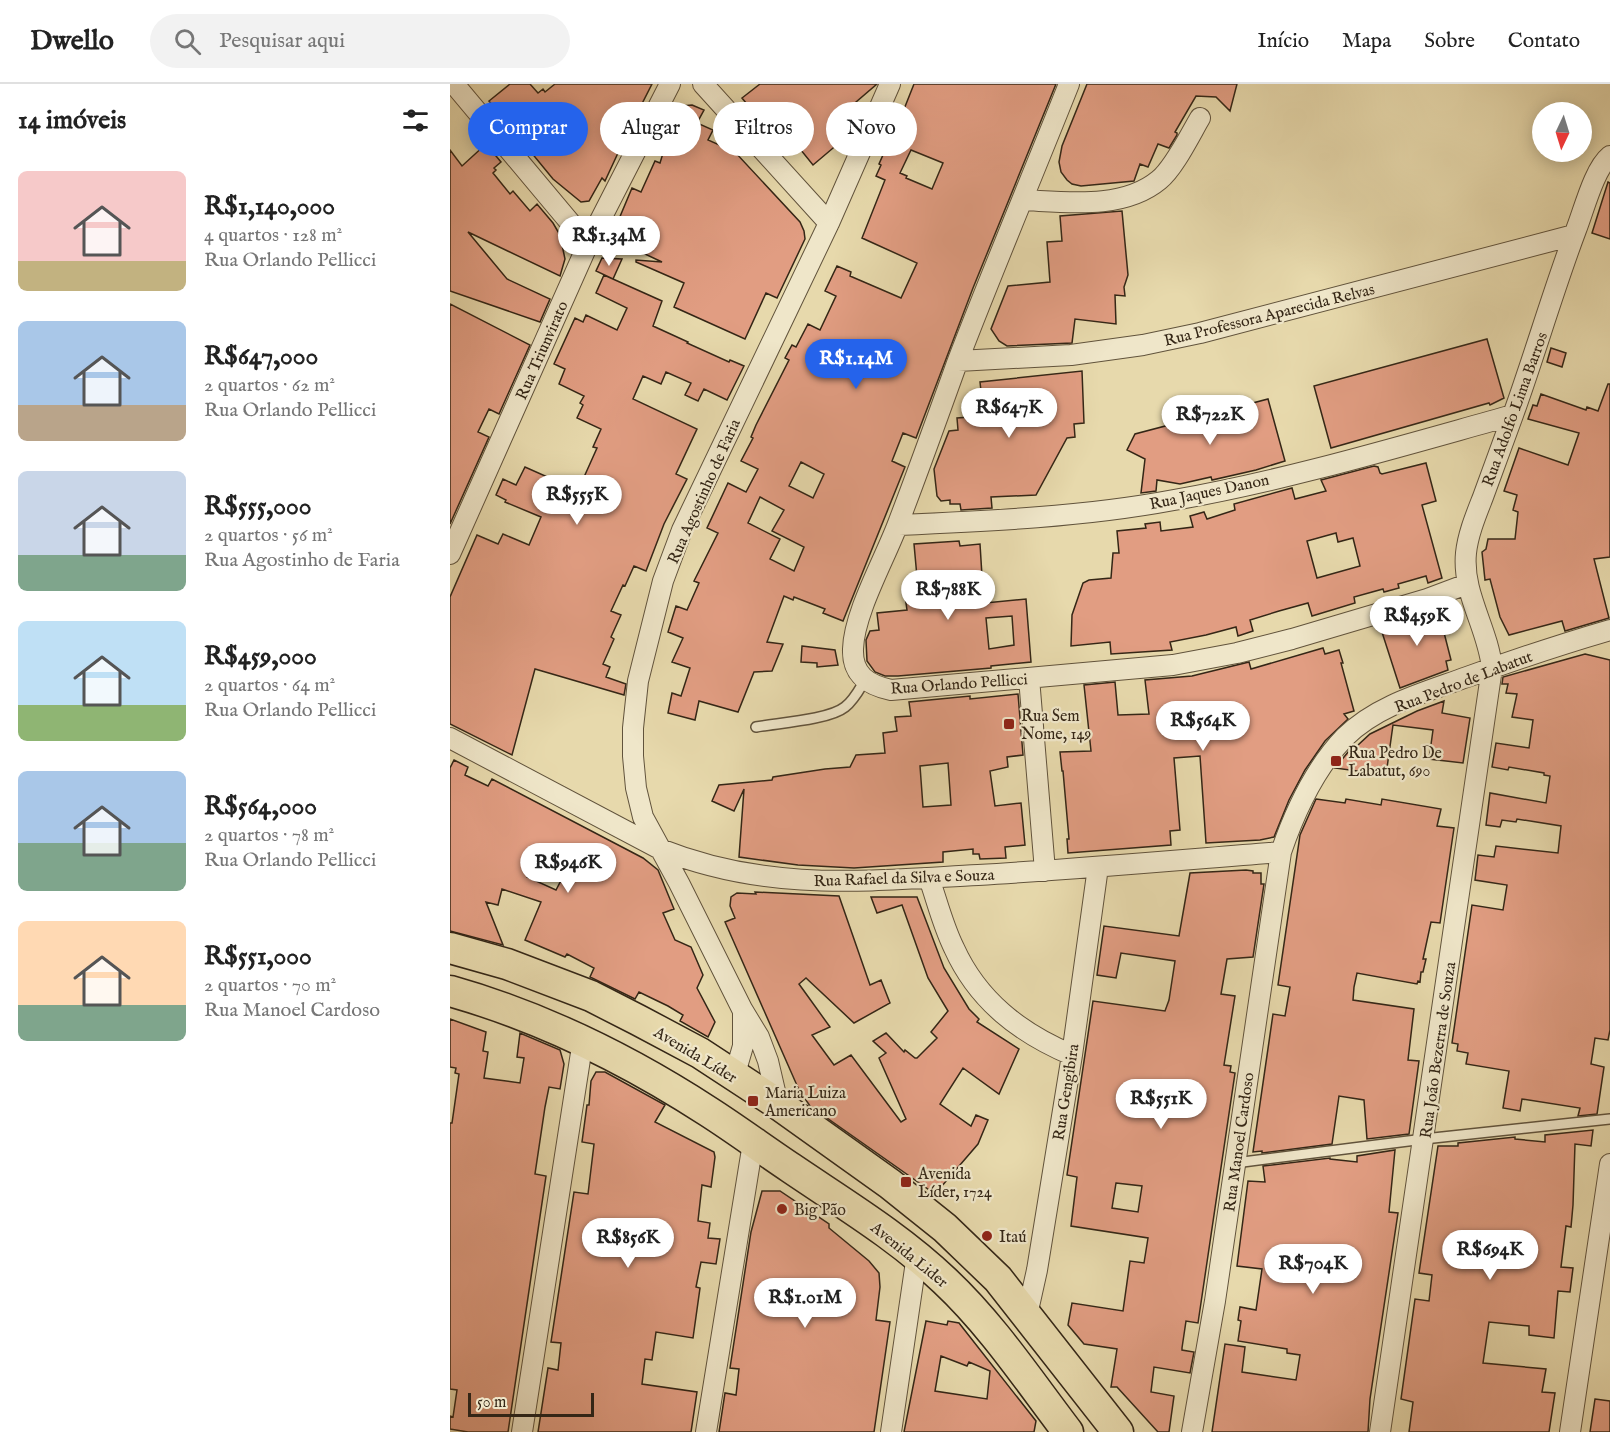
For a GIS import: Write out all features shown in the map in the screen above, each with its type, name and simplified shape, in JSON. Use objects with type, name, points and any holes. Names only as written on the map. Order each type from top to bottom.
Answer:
[{"type":"main road","name":"Avenida Líder","points":[[450,948],[507,964],[591,996],[700,1053],[778,1104],[890,1184],[945,1228],[998,1279],[1027,1315]]},
{"type":"main road","points":[[450,991],[483,1000],[583,1041]]},
{"type":"main road","name":"Avenida Lider","points":[[583,1041],[653,1078],[708,1111],[898,1239],[947,1282],[980,1317],[1068,1432]]},
{"type":"main road","points":[[1027,1315],[1118,1432]]},
{"type":"street","points":[[454,84],[588,244]]},
{"type":"street","name":"Rua Triunvirato","points":[[450,554],[588,244],[670,84]]},
{"type":"street","points":[[703,84],[829,223]]},
{"type":"street","name":"Rua Agostinho de Faria","points":[[778,1104],[762,1045],[680,883],[643,817],[633,756],[633,728],[638,681],[652,618],[682,530],[829,223],[890,84]]},
{"type":"street","points":[[865,680],[855,668],[852,650],[858,621],[898,525],[958,362],[1069,84]]},
{"type":"street","points":[[1023,200],[1067,202],[1110,200],[1139,192],[1160,180],[1200,118]]},
{"type":"street","name":"Rua Adolfo Lima Barros","points":[[1492,668],[1486,639],[1467,584],[1466,550],[1473,524],[1574,235],[1598,173],[1610,156]]},
{"type":"street","name":"Rua Professora Aparecida Relvas","points":[[958,362],[1071,355],[1143,345],[1200,333],[1574,235]]},
{"type":"street","name":"Rua Jaques Danon","points":[[898,525],[1089,513],[1174,500],[1263,481],[1513,415]]},
{"type":"street","name":"Rua Orlando Pellicci","points":[[865,680],[875,687],[891,690],[1173,665],[1238,653],[1404,606],[1467,584]]},
{"type":"street","name":"Rua Pedro de Labatut","points":[[1281,852],[1295,813],[1325,762],[1345,737],[1362,723],[1431,689],[1610,630]]},
{"type":"street","name":"Rua João Bezerra de Souza","points":[[1380,1432],[1492,668]]},
{"type":"street","points":[[1029,678],[1045,871]]},
{"type":"street","name":"Rua Rafael da Silva e Souza","points":[[450,738],[660,849],[726,871],[783,879],[840,882],[929,878],[1281,852]]},
{"type":"street","name":"Rua Manoel Cardoso","points":[[1192,1432],[1215,1301],[1281,852]]},
{"type":"street","name":"Rua Gengibira","points":[[1027,1315],[1037,1270],[1072,1055],[1098,867]]},
{"type":"street","points":[[929,878],[954,949],[980,991],[1011,1022],[1042,1043],[1072,1055]]},
{"type":"street","name":"Rua Agostinho de Faria","points":[[734,1077],[743,1046],[742,1009]]},
{"type":"street","points":[[522,1432],[583,1041]]},
{"type":"street","points":[[706,1432],[753,1143]]},
{"type":"street","points":[[1570,1432],[1610,1164]]},
{"type":"street","points":[[891,1432],[917,1255]]},
{"type":"lane","points":[[756,727],[830,715],[843,709],[852,700],[865,680]]},
{"type":"lane","points":[[1235,1164],[1424,1138],[1610,1119]]},
{"type":"building","points":[[510,84],[530,84],[538,93],[543,89],[545,92],[555,84],[652,84],[643,102],[600,102],[600,156],[617,156],[605,181],[602,178],[589,201],[581,202],[553,179],[534,156],[588,156],[588,102],[489,101]]},
{"type":"building","points":[[760,84],[877,84],[856,102],[826,102],[826,154],[813,165],[806,156],[814,156],[814,102],[745,102],[742,98]]},
{"type":"building","points":[[914,84],[1056,84],[973,288],[916,438],[903,433],[892,461],[905,467],[843,621],[823,613],[825,609],[794,597],[793,600],[784,596],[767,642],[783,644],[772,671],[754,672],[738,712],[699,701],[695,720],[668,713],[672,693],[681,696],[690,668],[672,662],[683,638],[668,632],[676,606],[687,610],[699,583],[694,581],[718,533],[707,528],[728,483],[746,492],[758,469],[741,461],[753,438],[751,437],[756,425],[789,360],[785,358],[792,345],[796,347],[808,324],[820,330],[836,296],[825,291],[837,266],[851,272],[850,276],[901,298],[917,263],[862,238],[885,180],[876,176],[881,165],[879,164],[883,156],[908,156],[900,173],[932,189],[943,163],[917,152],[917,102],[907,102]],"holes":[[[801,462],[824,474],[813,498],[789,486]],[[760,497],[784,510],[772,531],[804,547],[794,571],[770,559],[780,539],[748,523]]]},
{"type":"building","points":[[1087,84],[1237,84],[1230,111],[1216,97],[1196,96],[1175,132],[1177,135],[1169,148],[1158,144],[1148,167],[1140,164],[1134,181],[1081,186],[1067,180],[1061,172],[1059,162],[1062,146]]},
{"type":"building","points":[[701,125],[713,130],[708,140],[713,142],[713,156],[739,156],[800,222],[805,239],[777,298],[766,293],[745,339],[674,307],[684,283],[636,262],[636,260],[662,262],[611,238],[632,188],[641,192],[655,161],[660,163],[662,156],[701,156]]},
{"type":"building","points":[[450,150],[462,166],[473,156],[496,156],[501,162],[494,168],[496,170],[493,173],[510,194],[513,191],[530,211],[537,204],[560,235],[565,259],[560,276],[468,232],[507,279],[550,299],[540,322],[450,291]]},
{"type":"building","points":[[1608,182],[1610,183],[1610,239],[1592,233]]},
{"type":"building","points":[[1122,211],[1128,275],[1124,287],[1125,296],[1115,295],[1116,324],[1075,319],[1072,343],[1007,346],[999,341],[991,329],[1008,286],[1050,282],[1047,242],[1062,241],[1060,216]]},
{"type":"building","points":[[602,258],[622,259],[613,279],[596,271]]},
{"type":"building","points":[[604,275],[662,301],[653,326],[729,362],[730,360],[744,366],[727,400],[704,389],[698,401],[685,395],[691,383],[666,372],[661,384],[643,376],[633,399],[697,429],[676,474],[687,479],[664,524],[646,571],[634,566],[611,611],[621,615],[611,637],[614,639],[603,664],[610,667],[606,677],[626,684],[624,695],[535,669],[512,755],[450,724],[450,597],[477,535],[498,544],[503,534],[529,545],[541,517],[505,502],[506,500],[496,495],[503,479],[516,485],[525,467],[572,488],[574,483],[580,486],[597,448],[593,447],[601,429],[577,418],[584,396],[559,384],[565,369],[554,364],[575,318],[583,322],[586,315],[617,330],[627,308],[596,293]]},
{"type":"building","points":[[450,304],[530,345],[499,414],[489,409],[478,432],[489,437],[450,524]]},
{"type":"building","points":[[1487,339],[1504,398],[1490,405],[1489,403],[1331,448],[1314,386]]},
{"type":"building","points":[[1551,348],[1566,353],[1562,367],[1547,362]]},
{"type":"building","points":[[1082,371],[1084,423],[1074,424],[1075,437],[1067,438],[1036,495],[991,497],[992,508],[961,510],[960,504],[950,504],[950,500],[941,501],[937,496],[934,469],[949,431],[958,430],[957,418],[970,417],[969,411],[983,409],[980,382]]},
{"type":"building","points":[[1608,384],[1610,384],[1610,557],[1594,559],[1609,618],[1565,631],[1562,621],[1509,635],[1500,617],[1490,579],[1485,580],[1482,552],[1486,549],[1488,539],[1515,539],[1518,512],[1513,510],[1517,495],[1504,491],[1519,448],[1568,465],[1579,433],[1528,419],[1533,405],[1537,406],[1541,394],[1586,410],[1587,407],[1598,411]]},
{"type":"building","points":[[1268,399],[1285,461],[1212,480],[1211,477],[1180,484],[1157,480],[1156,491],[1141,493],[1145,459],[1127,450],[1135,434]]},
{"type":"building","points":[[1426,463],[1436,501],[1422,505],[1442,578],[1428,583],[1426,576],[1398,584],[1399,588],[1384,592],[1383,589],[1354,597],[1355,603],[1312,616],[1308,603],[1250,620],[1253,631],[1238,636],[1236,627],[1170,642],[1172,650],[1111,654],[1110,642],[1071,646],[1072,615],[1083,583],[1089,580],[1111,578],[1113,553],[1119,553],[1117,531],[1146,528],[1145,524],[1160,522],[1161,531],[1193,527],[1190,516],[1204,512],[1207,519],[1235,510],[1234,504],[1292,488],[1295,499],[1326,491],[1321,480],[1374,466],[1378,467],[1382,474]],"holes":[[[1336,533],[1338,542],[1353,538],[1360,566],[1317,578],[1307,541]]]},
{"type":"building","points":[[959,541],[960,546],[980,544],[982,576],[963,577],[965,605],[1026,599],[1031,662],[898,676],[885,676],[875,672],[867,661],[866,640],[870,631],[879,630],[877,613],[907,610],[904,589],[918,588],[914,544]],"holes":[[[1012,616],[1014,645],[989,649],[986,618]]]},
{"type":"building","points":[[1438,609],[1451,660],[1446,661],[1448,670],[1400,688],[1380,626]]},
{"type":"building","points":[[802,646],[835,650],[838,665],[817,667],[817,663],[801,662]]},
{"type":"building","points":[[1323,648],[1325,654],[1339,650],[1354,711],[1344,714],[1348,719],[1325,741],[1305,770],[1289,800],[1274,837],[1206,843],[1200,756],[1174,758],[1180,830],[1170,831],[1171,845],[1068,853],[1067,839],[1069,839],[1060,752],[1091,751],[1084,685],[1115,682],[1118,715],[1149,714],[1145,680],[1192,676],[1249,662],[1251,669]]},
{"type":"building","points":[[1585,654],[1610,660],[1610,1030],[1608,1040],[1595,1038],[1591,1064],[1604,1067],[1597,1114],[1578,1116],[1580,1108],[1522,1099],[1520,1111],[1503,1108],[1509,1071],[1466,1064],[1468,1053],[1457,1051],[1458,1044],[1452,1043],[1472,905],[1503,910],[1507,885],[1475,880],[1478,855],[1494,857],[1496,846],[1558,853],[1561,826],[1517,819],[1516,822],[1502,820],[1500,827],[1486,825],[1490,793],[1546,803],[1550,776],[1509,767],[1508,770],[1492,767],[1496,743],[1529,748],[1533,720],[1512,717],[1517,694],[1506,693],[1508,684],[1502,684],[1503,677]]},
{"type":"building","points":[[1018,694],[1023,755],[1007,757],[1008,767],[990,771],[995,806],[1021,803],[1025,845],[1005,847],[1006,858],[980,859],[979,854],[973,854],[973,849],[943,852],[943,862],[854,868],[798,865],[739,857],[744,789],[734,811],[712,801],[719,785],[772,780],[773,777],[850,767],[856,755],[885,753],[883,733],[897,731],[895,717],[911,716],[909,702],[970,696],[970,699]],"holes":[[[948,763],[951,805],[923,807],[920,766]]]},
{"type":"building","points":[[1444,701],[1442,713],[1470,718],[1463,763],[1429,759],[1433,730],[1393,725],[1386,775],[1335,768],[1353,746],[1358,745],[1370,734],[1417,711]]},
{"type":"building","points":[[454,760],[468,767],[465,775],[488,786],[492,779],[643,858],[658,870],[674,909],[663,913],[675,940],[691,947],[703,975],[697,988],[715,1022],[708,1037],[680,1021],[683,1015],[668,1006],[639,992],[635,999],[590,977],[594,968],[567,954],[565,957],[525,940],[541,902],[502,889],[498,905],[486,902],[503,945],[450,931],[450,768]],"holes":[[[539,852],[568,867],[556,890],[527,877]]]},
{"type":"building","points":[[1316,799],[1345,803],[1346,799],[1381,805],[1382,799],[1441,809],[1437,826],[1454,828],[1440,923],[1431,922],[1420,982],[1418,981],[1417,984],[1357,973],[1354,987],[1353,1000],[1414,1009],[1408,1060],[1419,1061],[1409,1134],[1367,1139],[1364,1100],[1339,1096],[1332,1144],[1262,1153],[1262,1151],[1253,1152],[1273,1014],[1285,1016],[1290,987],[1278,985],[1300,835]]},
{"type":"building","points":[[1253,871],[1253,873],[1261,873],[1261,884],[1264,884],[1253,957],[1227,959],[1221,994],[1235,996],[1224,1065],[1231,1066],[1230,1072],[1235,1073],[1198,1323],[1186,1321],[1182,1350],[1194,1352],[1190,1373],[1154,1367],[1151,1392],[1174,1396],[1169,1432],[1158,1432],[1117,1387],[1111,1387],[1117,1349],[1084,1344],[1068,1325],[1072,1303],[1123,1311],[1130,1261],[1144,1263],[1148,1238],[1071,1226],[1077,1177],[1067,1175],[1093,1001],[1165,1011],[1175,961],[1121,953],[1116,978],[1097,975],[1104,926],[1179,936],[1190,873]],"holes":[[[1116,1183],[1142,1186],[1138,1212],[1112,1208]]]},
{"type":"building","points":[[755,892],[839,896],[870,985],[881,980],[890,1003],[854,1023],[806,978],[799,984],[830,1027],[812,1035],[834,1065],[851,1055],[901,1122],[906,1119],[879,1058],[886,1053],[873,1041],[886,1033],[904,1052],[905,1050],[917,1058],[937,1038],[931,1032],[948,1011],[928,978],[902,905],[877,913],[871,897],[917,897],[944,968],[969,1009],[979,1019],[977,1022],[1019,1049],[999,1094],[963,1068],[940,1104],[971,1126],[976,1115],[988,1120],[978,1144],[935,1194],[810,1106],[799,1090],[725,922],[735,918],[730,906],[731,897],[737,893],[756,894]]},
{"type":"building","points":[[450,1019],[486,1032],[483,1051],[488,1052],[484,1078],[520,1083],[524,1058],[517,1057],[520,1033],[560,1050],[564,1064],[560,1089],[549,1087],[545,1107],[535,1174],[546,1176],[508,1432],[468,1432],[450,1429],[450,1416],[453,1417],[457,1390],[450,1389],[450,1123],[452,1123],[459,1074],[455,1073],[456,1068],[450,1067]]},
{"type":"building","points":[[596,1072],[605,1072],[665,1105],[655,1122],[714,1152],[711,1187],[702,1185],[698,1221],[710,1223],[708,1238],[720,1239],[716,1264],[701,1262],[696,1287],[700,1288],[693,1338],[656,1332],[652,1360],[645,1359],[642,1384],[697,1392],[691,1432],[538,1432],[548,1368],[558,1370],[561,1343],[551,1342],[574,1192],[588,1194],[594,1144],[582,1142],[591,1081]]},
{"type":"building","points":[[1593,1130],[1591,1146],[1575,1144],[1571,1227],[1566,1226],[1561,1267],[1573,1268],[1570,1292],[1558,1291],[1554,1338],[1529,1335],[1529,1326],[1489,1322],[1483,1363],[1546,1369],[1542,1392],[1555,1393],[1549,1432],[1409,1432],[1413,1402],[1401,1399],[1415,1299],[1429,1301],[1432,1275],[1419,1273],[1438,1146],[1458,1146],[1458,1143],[1515,1137],[1515,1139],[1545,1142],[1545,1135]]},
{"type":"building","points":[[1395,1150],[1389,1212],[1398,1213],[1370,1399],[1368,1432],[1212,1432],[1225,1344],[1245,1347],[1242,1372],[1296,1380],[1300,1355],[1287,1353],[1287,1349],[1238,1341],[1241,1321],[1238,1320],[1240,1307],[1256,1310],[1262,1269],[1237,1266],[1248,1181],[1265,1182],[1263,1166],[1330,1158],[1357,1162],[1357,1156]]},
{"type":"building","points":[[762,1191],[780,1191],[829,1224],[829,1228],[869,1261],[879,1273],[880,1287],[876,1320],[890,1322],[874,1432],[719,1432],[725,1393],[736,1395],[739,1369],[730,1368],[751,1232]]},
{"type":"building","points":[[926,1321],[947,1325],[948,1321],[959,1323],[1036,1421],[1034,1432],[904,1432]],"holes":[[[941,1356],[967,1366],[969,1362],[990,1371],[987,1399],[935,1391]]]},
{"type":"building","points":[[1595,1399],[1610,1401],[1610,1432],[1590,1432]]},
{"type":"place","name":"Rua Sem Nome, 149","points":[[1009,724]]},
{"type":"place","name":"Rua Pedro De Labatut, 690","points":[[1336,761]]},
{"type":"place","name":"Maria Luiza Americano","points":[[753,1101]]},
{"type":"place","name":"Avenida Líder, 1724","points":[[906,1182]]},
{"type":"place","name":"Big Pão","points":[[782,1209]]},
{"type":"place","name":"Itaú","points":[[987,1236]]}]
